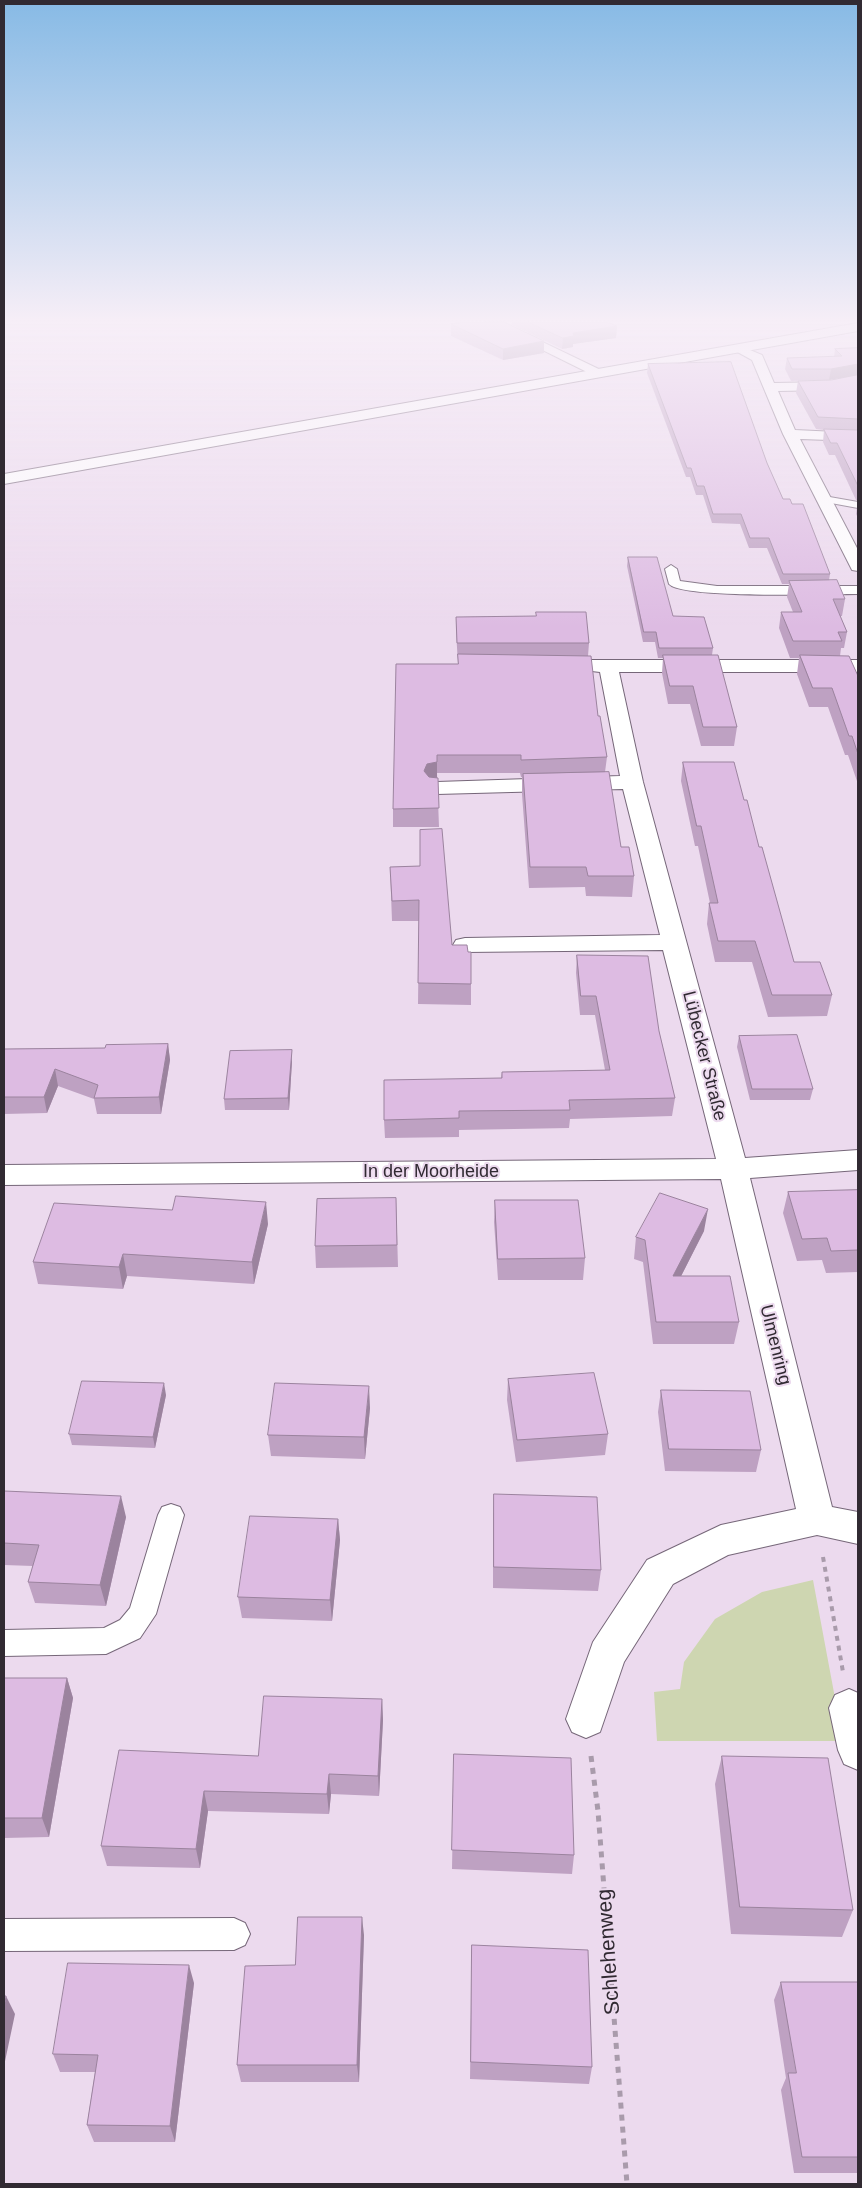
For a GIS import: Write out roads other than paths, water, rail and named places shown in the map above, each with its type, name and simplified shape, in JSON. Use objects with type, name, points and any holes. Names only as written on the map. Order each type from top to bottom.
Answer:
[{"type":"street","points":[[4,479],[313,424]]},
{"type":"street","points":[[785,424],[858,566]]},
{"type":"street","points":[[790,434],[858,438]]},
{"type":"street","points":[[570,666],[858,666]]},
{"type":"street","name":"Lübecker Straße","points":[[608,666],[632,782],[733,1169]]},
{"type":"street","points":[[437,788],[632,782]]},
{"type":"street","points":[[465,945],[675,942]]},
{"type":"street","name":"In der Moorheide","points":[[4,1175],[733,1169],[858,1160]]},
{"type":"street","name":"Ulmenring","points":[[733,1169],[817,1520]]},
{"type":"street","points":[[586,1720],[608,1656],[660,1572],[721,1541],[817,1520],[858,1528]]},
{"type":"street","points":[[849,1708],[858,1750]]},
{"type":"lane","points":[[824,500],[858,505]]},
{"type":"lane","points":[[671,569],[675,584],[717,590],[858,590]]},
{"type":"lane","points":[[4,1643],[106,1641],[130,1630],[142,1614],[171,1515]]},
{"type":"lane","points":[[4,1936],[234,1934]]}]
